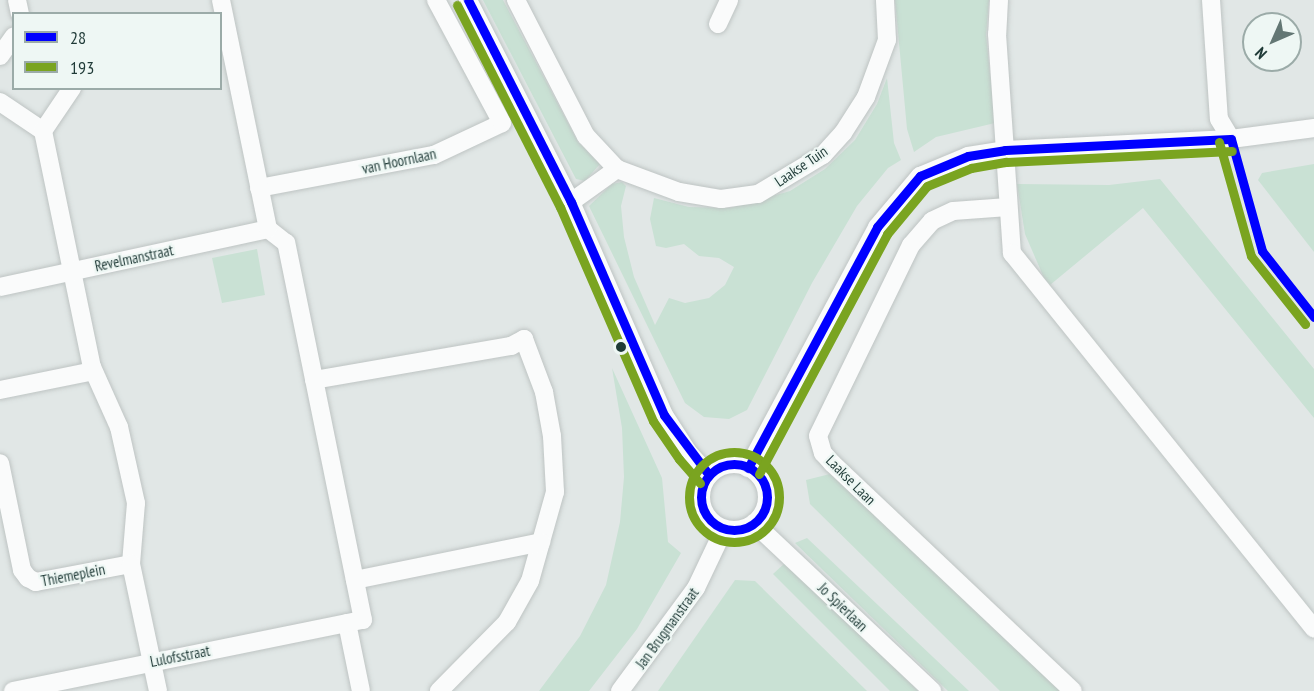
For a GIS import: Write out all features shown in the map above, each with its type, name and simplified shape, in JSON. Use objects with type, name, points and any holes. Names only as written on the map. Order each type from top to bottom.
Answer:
[{"type":"street","points":[[221,0],[268,229],[286,243],[355,580],[363,620],[347,623],[362,691]]},
{"type":"street","name":"van Hoornlaan","points":[[259,188],[434,155],[502,123],[436,0]]},
{"type":"street","points":[[468,0],[571,202],[664,415],[688,452],[709,475]]},
{"type":"street","name":"Laakse Tuin","points":[[516,0],[586,136],[617,169],[679,192],[721,199],[758,194],[823,155],[866,97],[887,40],[885,0]]},
{"type":"street","points":[[718,24],[729,0]]},
{"type":"street","points":[[999,0],[997,34],[1012,253],[1314,629]]},
{"type":"street","points":[[1211,0],[1219,119],[1231,139]]},
{"type":"street","points":[[0,56],[12,39]]},
{"type":"street","points":[[43,131],[71,90]]},
{"type":"street","points":[[0,102],[43,131],[93,371],[119,427],[136,503],[131,564],[158,691]]},
{"type":"street","points":[[748,468],[830,309],[877,227],[907,188],[920,176],[968,156],[1005,150],[1231,139],[1314,128]]},
{"type":"street","points":[[571,202],[617,169]]},
{"type":"street","name":"Laakse Laan","points":[[1008,207],[953,211],[932,221],[911,245],[818,436],[823,453],[833,464],[1073,691]]},
{"type":"street","name":"Revelmanstraat","points":[[0,287],[268,229]]},
{"type":"street","points":[[314,380],[511,346],[524,339],[544,392],[552,435],[555,492],[530,581],[507,622],[439,691]]},
{"type":"street","points":[[0,390],[93,371]]},
{"type":"street","name":"Thiemeplein","points":[[0,463],[22,570],[28,578],[36,582],[131,564]]},
{"type":"street","points":[[728,465],[748,468],[759,476],[766,500],[754,523],[745,528],[724,529],[712,522],[700,499],[709,475],[728,465]]},
{"type":"street","name":"Jo Spierlaan","points":[[754,523],[932,691]]},
{"type":"street","name":"Jan Brugmanstraat","points":[[620,691],[696,588],[724,529]]},
{"type":"street","points":[[355,580],[541,542]]},
{"type":"street","name":"Lulofsstraat","points":[[13,691],[347,623]]},
{"type":"green space","points":[[483,0],[503,0],[578,142],[600,164],[585,181],[576,179]]},
{"type":"green space","points":[[895,0],[989,0],[986,35],[995,123],[936,137],[914,152],[907,129]]},
{"type":"green space","points":[[887,78],[894,143],[901,160],[888,168],[857,206],[812,283],[747,410],[729,419],[704,417],[685,403],[589,206],[612,184],[622,182],[626,186],[621,206],[624,237],[634,277],[655,325],[669,298],[685,303],[709,298],[725,285],[734,267],[719,258],[699,256],[684,244],[666,248],[656,246],[650,219],[654,198],[689,207],[730,208],[790,191],[825,169],[855,140],[877,104]]},
{"type":"green space","points":[[1314,164],[1314,252],[1258,180],[1262,173]]},
{"type":"green space","points":[[1160,179],[1314,369],[1314,418],[1143,208],[1050,285],[1044,278],[1025,234],[1017,184],[1109,185]]},
{"type":"green space","points":[[257,249],[265,295],[222,303],[212,258]]},
{"type":"green space","points":[[612,368],[662,478],[668,542],[681,553],[637,629],[589,691],[539,691],[580,636],[606,585],[620,522],[624,477],[622,428]]},
{"type":"green space","points":[[830,474],[1062,691],[1000,691],[810,504],[806,480]]},
{"type":"green space","points":[[807,538],[969,691],[948,691],[795,543]]},
{"type":"green space","points":[[786,562],[918,691],[890,691],[773,574]]},
{"type":"green space","points":[[735,580],[755,581],[867,691],[658,691]]},
{"type":"transit line","name":"28","points":[[468,0],[571,202],[664,415],[709,475]]},
{"type":"transit line","name":"193","points":[[457,5],[560,207],[653,421],[679,459],[700,483]]},
{"type":"transit line","name":"28","points":[[1231,139],[1262,251],[1314,317]]},
{"type":"transit line","name":"28","points":[[748,468],[877,227],[920,176],[968,156],[1005,150],[1231,139]]},
{"type":"transit line","name":"193","points":[[1219,142],[1251,256],[1305,324]]},
{"type":"transit line","name":"193","points":[[759,474],[887,234],[927,186],[971,168],[1006,162],[1232,151]]},
{"type":"transit line","name":"193","points":[[734,452],[759,460],[771,472],[779,497],[771,522],[759,534],[734,542],[709,534],[697,522],[689,497],[697,472],[709,460],[734,452]]},
{"type":"transit line","name":"28","points":[[734,464],[746,467],[757,474],[764,485],[767,497],[764,509],[757,520],[746,527],[734,530],[722,527],[711,520],[704,509],[701,497],[704,485],[711,474],[722,467],[734,464]]}]
